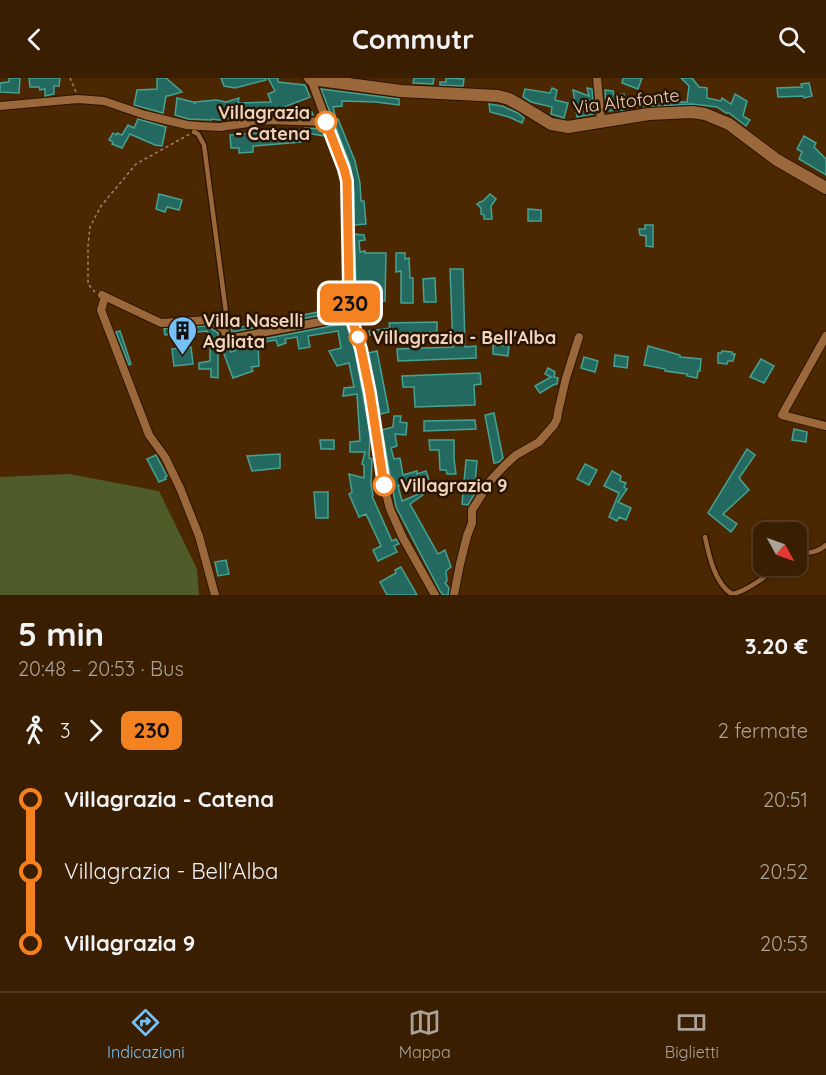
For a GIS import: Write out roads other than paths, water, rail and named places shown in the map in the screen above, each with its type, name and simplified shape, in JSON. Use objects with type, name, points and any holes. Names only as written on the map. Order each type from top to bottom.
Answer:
[{"type":"main road","name":"Via Altofonte","points":[[311,79],[401,91],[498,96],[520,105],[551,124],[568,127],[649,114],[692,112],[705,114],[729,124],[777,160],[826,188]]},
{"type":"street","points":[[597,78],[601,121]]},
{"type":"street","points":[[311,79],[347,181],[351,316],[361,349],[370,393],[385,490],[390,509],[403,538],[435,595]]},
{"type":"street","points":[[0,106],[78,99],[104,101],[145,115],[187,125],[220,127],[269,120],[326,122]]},
{"type":"street","points":[[215,595],[199,536],[180,488],[165,457],[149,435],[101,310],[103,296],[161,323],[209,320],[224,329],[228,339],[351,316]]},
{"type":"street","points":[[221,342],[221,333],[224,329]]},
{"type":"street","points":[[826,336],[782,416],[826,426]]},
{"type":"street","points":[[454,595],[459,564],[472,523],[472,510],[491,480],[505,465],[516,455],[539,442],[554,425],[579,338]]},
{"type":"lane","points":[[194,132],[198,134],[204,145],[227,320],[224,329]]},
{"type":"lane","points":[[705,537],[709,555],[727,591],[732,594],[745,591],[766,576]]},
{"type":"lane","points":[[807,553],[819,550],[826,545]]},
{"type":"place","name":"Villagrazia - Catena","points":[[326,122]]},
{"type":"place","name":"Villagrazia - Bell'Alba","points":[[358,337]]},
{"type":"place","name":"Villa Naselli Agliata","points":[[182,356]]},
{"type":"place","name":"Villagrazia 9","points":[[384,485]]}]
